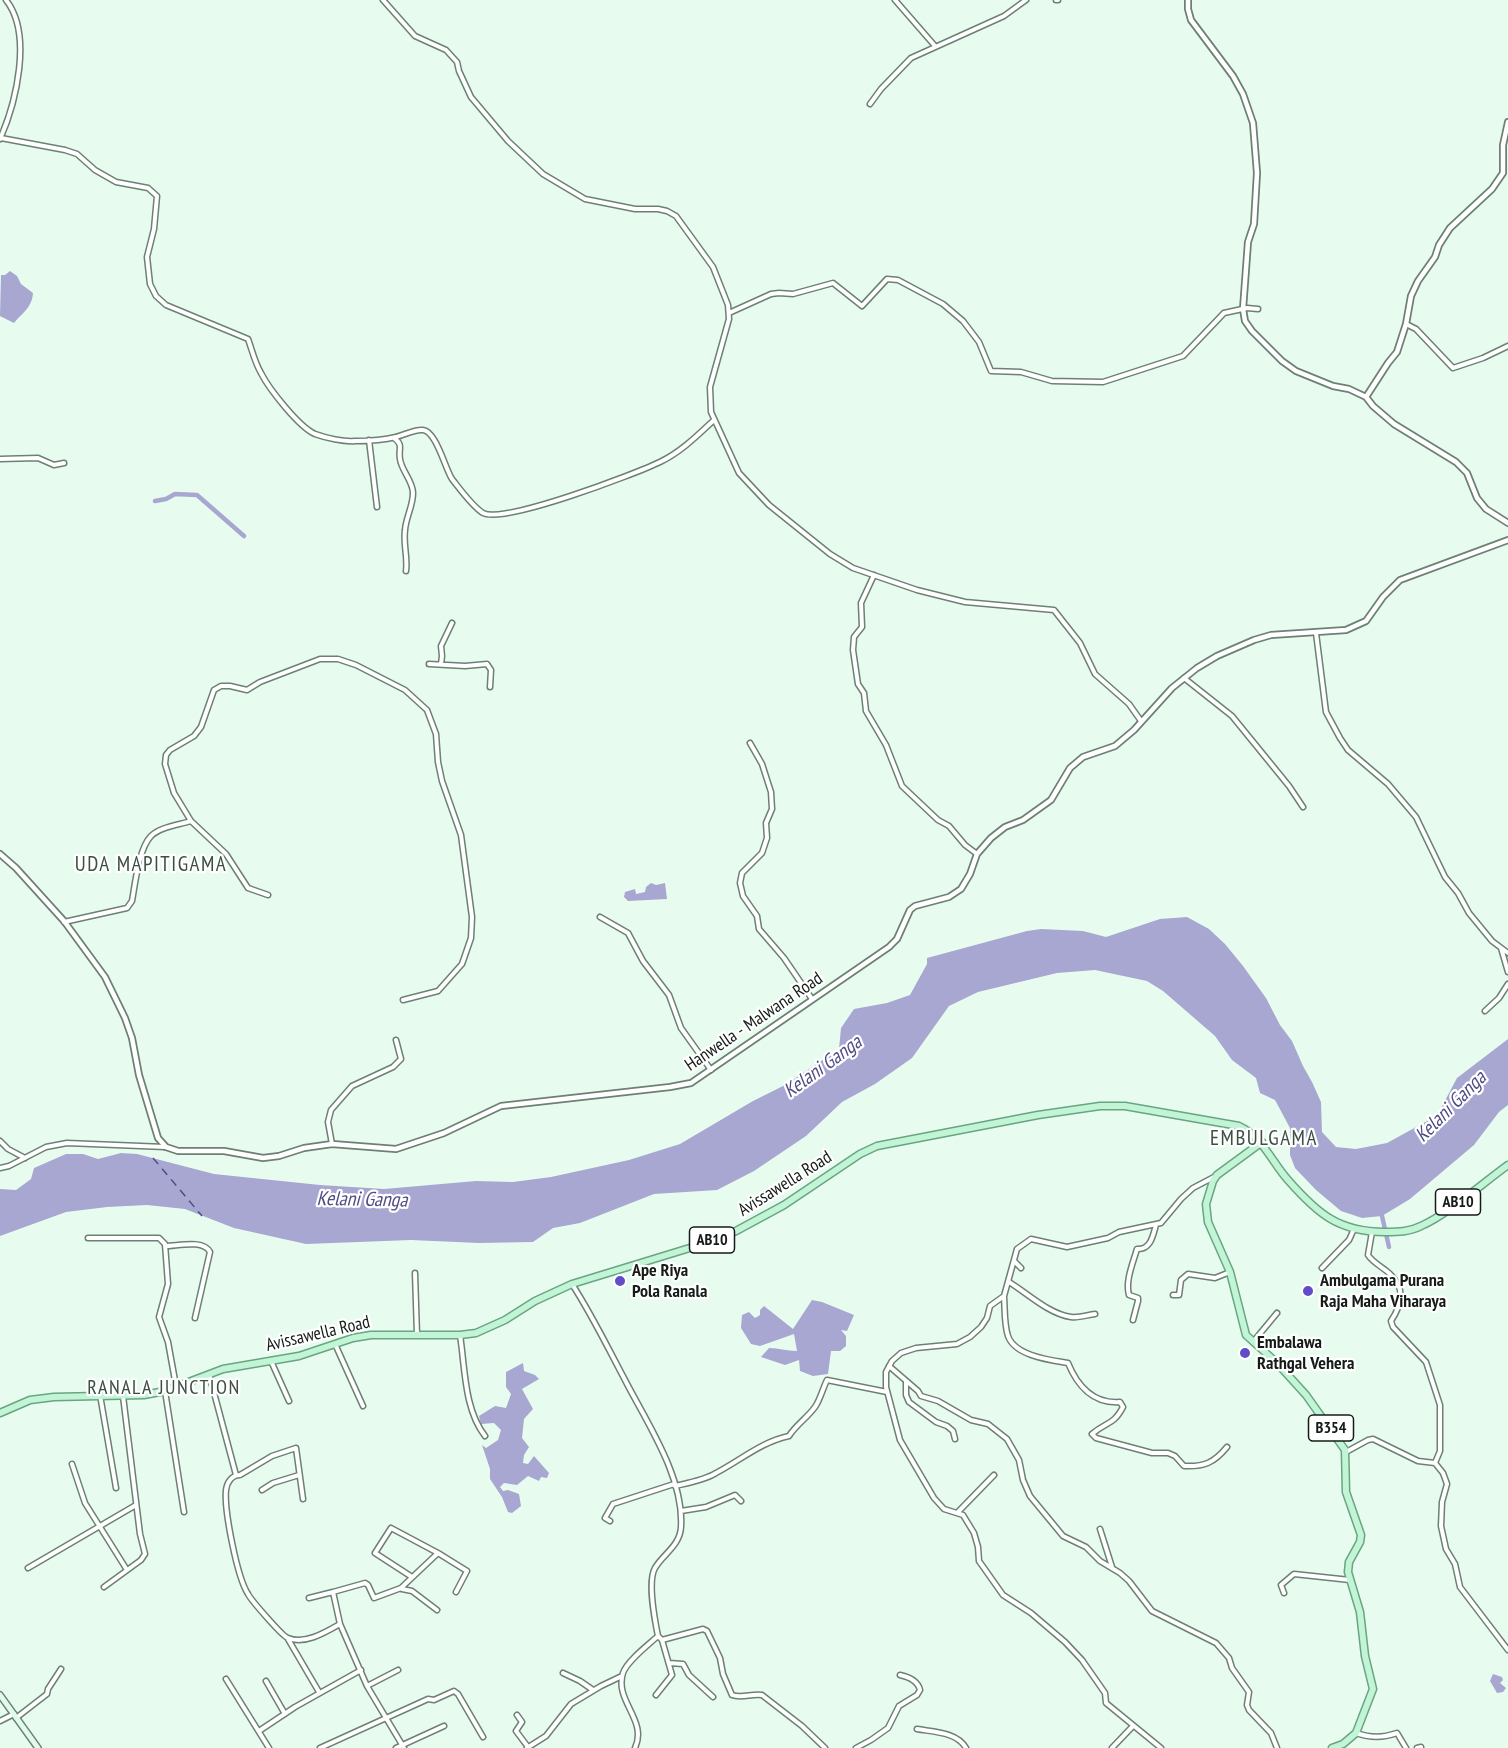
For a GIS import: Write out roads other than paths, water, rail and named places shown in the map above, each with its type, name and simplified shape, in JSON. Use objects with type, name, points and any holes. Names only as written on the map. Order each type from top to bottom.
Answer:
[{"type":"main road","name":"Avissawella Road","points":[[0,1413],[30,1400],[54,1396],[123,1396],[165,1391],[223,1369],[299,1356],[371,1335],[460,1335],[486,1329],[535,1301],[572,1284],[706,1243],[736,1231],[784,1204],[860,1154],[877,1146],[1038,1115],[1100,1106],[1125,1106],[1239,1126],[1250,1131],[1262,1142],[1286,1177],[1315,1209],[1330,1220],[1354,1229],[1372,1232],[1404,1232],[1423,1226],[1508,1165]]},
{"type":"main road","points":[[1218,1175],[1262,1142]]},
{"type":"main road","name":"B354","points":[[1218,1175],[1209,1193],[1206,1212],[1208,1222],[1230,1272],[1239,1300],[1244,1330],[1252,1342],[1277,1363],[1306,1395],[1346,1452],[1346,1492],[1361,1535],[1348,1568],[1360,1612],[1365,1656],[1374,1686],[1356,1733]]},
{"type":"main road","points":[[0,1695],[38,1748]]},
{"type":"main road","points":[[1332,1748],[1343,1744],[1356,1733]]},
{"type":"street","points":[[6,0],[19,30],[20,64],[1,139],[78,154],[95,170],[116,182],[148,188],[157,196],[154,229],[147,257],[150,284],[156,296],[166,305],[248,339],[270,390],[314,433],[353,442],[393,438],[422,430],[429,432],[452,478],[478,509],[484,514],[494,516],[525,510],[598,487],[662,461],[692,440],[714,420]]},
{"type":"street","points":[[383,0],[415,36],[446,50],[457,62],[471,97],[508,141],[543,174],[585,199],[634,209],[658,209],[676,216],[713,267],[728,305],[726,330],[710,387],[711,412],[740,473],[769,505],[830,554],[854,568],[916,590],[965,602],[1054,610],[1080,643],[1095,674],[1129,704],[1141,721]]},
{"type":"street","points":[[895,0],[935,46]]},
{"type":"street","points":[[870,104],[911,58],[1004,16],[1026,0]]},
{"type":"street","points":[[1188,0],[1191,20],[1233,76],[1243,94],[1252,123],[1257,173],[1254,224],[1248,242],[1243,309],[1245,321],[1252,331],[1296,372],[1333,386],[1349,389],[1366,397],[1394,424],[1456,462],[1467,472],[1474,492],[1486,509],[1508,523]]},
{"type":"street","points":[[1366,397],[1397,352],[1406,324],[1411,296],[1418,281],[1435,257],[1438,245],[1450,228],[1492,189],[1503,173],[1503,146],[1508,122]]},
{"type":"street","points":[[729,313],[771,294],[793,294],[833,283],[862,306],[887,279],[898,280],[943,304],[963,321],[979,342],[991,371],[1021,372],[1052,381],[1103,382],[1183,356],[1209,332],[1224,313],[1258,309]]},
{"type":"street","points":[[1406,324],[1416,329],[1453,368],[1483,358],[1508,346]]},
{"type":"street","points":[[393,438],[399,442],[401,447],[399,460],[413,491],[405,527],[406,571]]},
{"type":"street","points":[[369,440],[377,507]]},
{"type":"street","points":[[0,459],[38,458],[54,465],[64,463]]},
{"type":"street","name":"Hanwella - Malwana Road","points":[[166,1147],[178,1151],[224,1151],[264,1158],[332,1143],[396,1149],[444,1133],[501,1106],[691,1083],[889,947],[897,939],[906,918],[915,906],[949,897],[961,889],[970,874],[977,854],[991,838],[1005,827],[1023,820],[1051,800],[1070,768],[1083,757],[1115,746],[1134,730],[1184,678],[1216,656],[1254,640],[1288,633],[1346,630],[1366,621],[1383,597],[1400,580],[1508,540]]},
{"type":"street","points":[[874,574],[861,603],[862,627],[854,637],[853,650],[858,684],[864,693],[866,711],[886,746],[902,786],[938,820],[949,826],[965,845],[977,854]]},
{"type":"street","points":[[441,664],[441,646],[452,623]]},
{"type":"street","points":[[1316,633],[1326,712],[1340,738],[1348,750],[1388,784],[1416,817],[1445,877],[1492,941],[1508,953]]},
{"type":"street","points":[[268,895],[248,888],[226,854],[191,821],[174,793],[165,764],[166,755],[170,750],[195,736],[201,727],[214,690],[221,686],[246,690],[260,682],[320,659],[338,659],[356,665],[395,685],[418,700],[427,710],[436,734],[438,762],[461,835],[472,916],[471,938],[462,964],[438,991],[404,1000]]},
{"type":"street","points":[[429,664],[465,666],[487,664],[490,670],[490,687]]},
{"type":"street","points":[[1184,678],[1232,716],[1289,786],[1303,807]]},
{"type":"street","points":[[750,744],[762,764],[771,792],[772,809],[766,823],[767,838],[762,853],[742,873],[740,883],[743,896],[757,916],[759,929],[784,958],[812,999]]},
{"type":"street","points":[[63,922],[127,908],[132,900],[144,846],[149,837],[167,828],[191,821]]},
{"type":"street","points":[[0,854],[16,868],[63,922],[86,949],[105,977],[125,1018],[158,1138],[166,1147]]},
{"type":"street","points":[[600,917],[628,933],[643,961],[669,995],[681,1028],[712,1070]]},
{"type":"street","points":[[1501,948],[1508,972]]},
{"type":"street","points":[[1485,1011],[1499,998],[1508,984]]},
{"type":"street","points":[[332,1143],[328,1122],[331,1110],[352,1086],[393,1066],[401,1059],[396,1040]]},
{"type":"street","points":[[0,1142],[25,1158]]},
{"type":"street","points":[[0,1168],[46,1147],[67,1143],[166,1147]]},
{"type":"street","points":[[1218,1175],[1193,1188],[1181,1199],[1165,1221],[1156,1225],[1119,1232],[1097,1241],[1067,1247],[1031,1239],[1017,1249],[1004,1296],[1008,1335],[1012,1343],[1036,1358],[1068,1363],[1080,1386],[1094,1397],[1113,1403],[1120,1402],[1123,1407],[1116,1420],[1099,1428],[1092,1434],[1095,1438],[1152,1453],[1168,1453],[1175,1456],[1184,1466],[1200,1467],[1208,1464],[1218,1458],[1227,1448]]},
{"type":"street","points":[[1133,1320],[1138,1298],[1127,1292],[1130,1272],[1137,1249],[1148,1246],[1156,1225]]},
{"type":"street","points":[[1322,1268],[1349,1240],[1354,1229]]},
{"type":"street","points":[[1372,1232],[1368,1255],[1391,1274],[1399,1286],[1399,1308],[1391,1321],[1392,1327],[1426,1362],[1440,1405],[1440,1451],[1434,1463]]},
{"type":"street","points":[[88,1238],[159,1238],[165,1246],[168,1284],[159,1317],[168,1342],[177,1387]]},
{"type":"street","points":[[165,1246],[202,1245],[210,1252],[195,1318]]},
{"type":"street","points":[[1014,1261],[1021,1268]]},
{"type":"street","points":[[1173,1295],[1179,1294],[1181,1280],[1188,1274],[1215,1278],[1230,1272]]},
{"type":"street","points":[[416,1273],[417,1335]]},
{"type":"street","points":[[1009,1282],[1065,1316],[1095,1314]]},
{"type":"street","points":[[572,1284],[654,1434],[675,1485],[681,1511],[681,1533],[677,1542],[653,1570],[654,1619],[672,1675],[656,1695]]},
{"type":"street","points":[[1004,1296],[990,1306],[987,1318],[970,1337],[957,1344],[916,1348],[901,1353],[892,1361],[886,1371],[887,1392],[900,1440],[908,1458],[934,1498],[944,1509],[958,1512],[969,1523],[978,1548],[979,1562],[1003,1595],[1031,1613],[1065,1642],[1082,1660],[1105,1693],[1106,1703],[1161,1748]]},
{"type":"street","points":[[1252,1342],[1276,1314]]},
{"type":"street","points":[[460,1335],[471,1406],[480,1430],[485,1436]]},
{"type":"street","points":[[335,1344],[363,1406]]},
{"type":"street","points":[[272,1361],[289,1401]]},
{"type":"street","points":[[889,1366],[921,1396],[938,1401],[970,1420],[988,1424],[1007,1439],[1019,1460],[1023,1480],[1030,1496],[1064,1536],[1086,1548],[1100,1562],[1129,1581],[1152,1611],[1187,1630],[1210,1639],[1224,1651],[1232,1668],[1249,1692],[1247,1705],[1249,1710],[1271,1733],[1277,1748]]},
{"type":"street","points":[[209,1374],[236,1475]]},
{"type":"street","points":[[610,1521],[605,1518],[613,1504],[715,1474],[750,1451],[774,1439],[789,1436],[816,1406],[827,1380],[887,1392]]},
{"type":"street","points":[[905,1381],[909,1402],[936,1422],[947,1426],[953,1431],[955,1439]]},
{"type":"street","points":[[165,1391],[184,1512]]},
{"type":"street","points":[[100,1395],[116,1488]]},
{"type":"street","points":[[104,1587],[145,1554],[140,1534],[123,1396]]},
{"type":"street","points":[[1346,1452],[1373,1439],[1418,1461],[1434,1463],[1443,1473],[1447,1485],[1442,1502],[1441,1526],[1446,1549],[1455,1564],[1460,1587],[1508,1650]]},
{"type":"street","points":[[303,1499],[296,1448],[272,1456],[240,1475],[236,1475],[230,1479],[226,1489],[229,1524],[237,1562],[247,1593],[288,1638],[319,1692]]},
{"type":"street","points":[[72,1464],[85,1503],[127,1570]]},
{"type":"street","points":[[262,1490],[273,1483],[299,1475]]},
{"type":"street","points":[[958,1512],[994,1475]]},
{"type":"street","points":[[681,1511],[706,1507],[735,1495],[741,1501]]},
{"type":"street","points":[[28,1568],[136,1505]]},
{"type":"street","points":[[412,1577],[375,1553],[388,1530],[395,1529],[467,1571],[456,1592]]},
{"type":"street","points":[[1100,1529],[1112,1568]]},
{"type":"street","points":[[309,1598],[365,1583],[374,1598],[401,1588],[438,1552]]},
{"type":"street","points":[[1284,1593],[1281,1585],[1294,1574],[1350,1580]]},
{"type":"street","points":[[401,1588],[412,1591],[437,1610]]},
{"type":"street","points":[[333,1592],[340,1624],[367,1686],[403,1746]]},
{"type":"street","points":[[288,1638],[315,1637],[340,1624]]},
{"type":"street","points":[[662,1640],[703,1629],[707,1631],[720,1658],[723,1674],[732,1695],[738,1697],[762,1695],[802,1726],[825,1748]]},
{"type":"street","points":[[517,1715],[522,1722],[516,1731],[528,1748],[552,1730],[564,1711],[572,1704],[622,1676],[628,1665],[658,1636]]},
{"type":"street","points":[[669,1663],[683,1664],[689,1675],[713,1696]]},
{"type":"street","points":[[0,1721],[15,1716],[47,1694],[61,1669]]},
{"type":"street","points":[[259,1731],[319,1692],[361,1670]]},
{"type":"street","points":[[367,1686],[398,1670]]},
{"type":"street","points":[[563,1673],[594,1691]]},
{"type":"street","points":[[856,1748],[888,1728],[899,1706],[921,1690],[919,1685],[900,1675]]},
{"type":"street","points":[[622,1676],[624,1695],[633,1712],[639,1733],[635,1748]]},
{"type":"street","points":[[226,1680],[269,1748]]},
{"type":"street","points":[[266,1681],[285,1714]]},
{"type":"street","points":[[320,1748],[429,1698],[434,1700],[457,1691],[483,1737]]},
{"type":"street","points":[[396,1748],[444,1726]]},
{"type":"street","points":[[1112,1748],[1133,1726]]},
{"type":"street","points":[[917,1730],[951,1736],[962,1741],[966,1748]]},
{"type":"street","points":[[1356,1733],[1370,1737],[1383,1737],[1396,1733],[1406,1748]]},
{"type":"water","points":[[10,271],[33,293],[29,306],[14,323],[0,316],[1,275]]},
{"type":"water","points":[[651,883],[656,885],[665,883],[667,899],[628,901],[624,897],[625,892],[635,889],[636,894],[645,892],[646,887]]},
{"type":"water","name":"Kelani Ganga","points":[[1187,917],[1209,929],[1225,944],[1266,998],[1280,1025],[1292,1041],[1321,1102],[1322,1132],[1336,1147],[1356,1149],[1387,1143],[1429,1120],[1440,1110],[1457,1078],[1508,1039],[1508,1105],[1499,1112],[1474,1145],[1410,1199],[1382,1216],[1362,1218],[1341,1211],[1295,1168],[1290,1155],[1290,1128],[1275,1100],[1260,1093],[1256,1078],[1232,1060],[1215,1036],[1163,991],[1147,981],[1095,970],[1057,973],[978,992],[949,1006],[912,1058],[875,1084],[842,1102],[806,1136],[754,1171],[717,1190],[654,1194],[580,1223],[553,1228],[533,1242],[479,1243],[411,1240],[306,1244],[234,1228],[185,1209],[147,1205],[66,1212],[0,1236],[0,1189],[16,1190],[31,1179],[34,1168],[66,1154],[83,1154],[98,1159],[121,1153],[137,1154],[214,1174],[384,1189],[476,1181],[513,1182],[551,1177],[629,1160],[680,1144],[785,1085],[839,1049],[841,1028],[854,1009],[887,1003],[910,995],[927,964],[927,958],[1027,931],[1041,929],[1083,931],[1106,937],[1160,919]]},
{"type":"water","points":[[812,1300],[854,1315],[847,1331],[841,1330],[846,1336],[846,1346],[840,1351],[831,1351],[828,1374],[813,1376],[800,1371],[799,1360],[785,1365],[761,1357],[769,1348],[797,1351],[794,1334],[760,1346],[751,1344],[741,1328],[742,1315],[749,1312],[755,1318],[760,1315],[760,1310],[764,1306],[793,1329]]},
{"type":"water","points":[[523,1363],[524,1371],[539,1379],[522,1389],[533,1409],[524,1419],[522,1438],[529,1447],[524,1455],[523,1463],[528,1464],[534,1456],[549,1473],[547,1478],[541,1477],[539,1481],[528,1476],[517,1485],[504,1483],[500,1487],[503,1491],[508,1490],[519,1494],[521,1506],[512,1513],[508,1512],[502,1497],[490,1479],[490,1469],[482,1445],[486,1448],[498,1440],[501,1430],[494,1423],[481,1424],[479,1416],[495,1406],[506,1408],[511,1394],[506,1387],[506,1372]]},
{"type":"water","points":[[1493,1674],[1502,1677],[1503,1680],[1500,1683],[1506,1688],[1503,1692],[1497,1693],[1490,1681]]},
{"type":"waterway","points":[[155,501],[175,494],[197,495],[244,536]]},
{"type":"waterway","points":[[1382,1216],[1389,1247]]},
{"type":"place","name":"Ape Riya Pola Ranala","points":[[620,1281]]},
{"type":"place","name":"Ambulgama Purana Raja Maha Viharaya","points":[[1308,1291]]},
{"type":"place","name":"Embalawa Rathgal Vehera","points":[[1245,1353]]},
{"type":"district","name":"UDA MAPITIGAMA","points":[[151,865]]},
{"type":"district","name":"EMBULGAMA","points":[[1264,1139]]},
{"type":"district","name":"RANALA JUNCTION","points":[[164,1388]]}]
